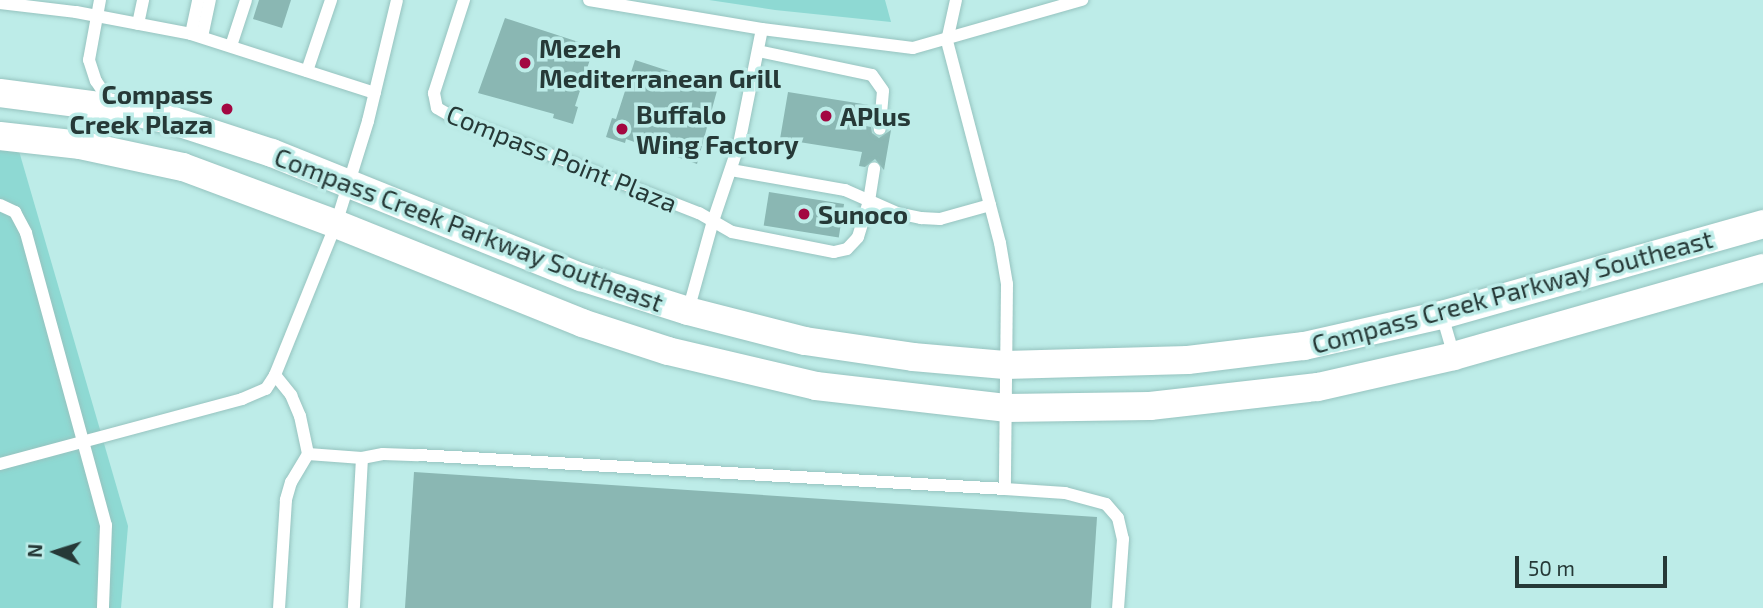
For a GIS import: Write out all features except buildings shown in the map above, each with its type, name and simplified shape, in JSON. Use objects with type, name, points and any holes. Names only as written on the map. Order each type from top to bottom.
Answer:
[{"type":"street","name":"Compass Creek Parkway Southeast","points":[[0,93],[116,108],[186,125],[349,183],[581,277],[688,312],[805,341],[914,357],[1005,365],[1127,364],[1249,355],[1364,335],[1763,224]]},
{"type":"street","name":"Compass Creek Parkway Southeast","points":[[0,136],[80,145],[183,167],[336,224],[582,323],[668,351],[841,390],[1006,408],[1150,406],[1318,387],[1454,356],[1763,268]]},
{"type":"lane","points":[[92,0],[96,16]]},
{"type":"lane","points":[[100,0],[89,60],[101,92],[116,108]]},
{"type":"lane","points":[[138,24],[143,0]]},
{"type":"lane","points":[[197,35],[198,0]]},
{"type":"lane","points":[[197,35],[209,0]]},
{"type":"lane","points":[[231,46],[246,0]]},
{"type":"lane","points":[[307,71],[331,0]]},
{"type":"lane","points":[[0,464],[242,398],[266,389],[275,375],[336,224],[375,93],[397,0]]},
{"type":"lane","name":"Compass Point Plaza","points":[[464,0],[434,93],[437,108],[713,221]]},
{"type":"lane","points":[[589,0],[762,29],[913,48],[947,41],[1082,0]]},
{"type":"lane","points":[[956,0],[947,41],[990,205],[1007,284],[1005,489]]},
{"type":"lane","points":[[0,3],[40,4],[197,35],[375,93]]},
{"type":"lane","points":[[688,312],[713,221],[732,170],[762,29]]},
{"type":"lane","points":[[758,51],[872,75],[883,91],[880,128]]},
{"type":"lane","points":[[713,221],[750,238],[834,252],[847,249],[858,237],[869,201],[874,168]]},
{"type":"lane","points":[[732,170],[845,190],[897,213],[940,219],[990,205]]},
{"type":"lane","points":[[0,205],[15,212],[26,233],[106,525],[103,608]]},
{"type":"lane","points":[[1442,315],[1454,356]]},
{"type":"lane","points":[[275,375],[291,395],[300,415],[308,454],[291,482],[286,500],[279,608]]},
{"type":"lane","points":[[308,454],[362,458],[383,454],[418,455],[1065,492],[1106,505],[1118,518],[1123,539],[1118,608]]},
{"type":"lane","points":[[354,608],[362,458]]},
{"type":"shaded area","points":[[709,0],[885,0],[891,22],[775,10]]},
{"type":"shaded area","points":[[0,150],[19,151],[128,526],[121,608],[0,608]]},
{"type":"place","name":"Mezeh Mediterranean Grill","points":[[525,63]]},
{"type":"place","name":"Compass Creek Plaza","points":[[227,109]]},
{"type":"place","name":"APlus","points":[[826,116]]},
{"type":"place","name":"Buffalo Wing Factory","points":[[622,129]]},
{"type":"place","name":"Sunoco","points":[[804,214]]}]
